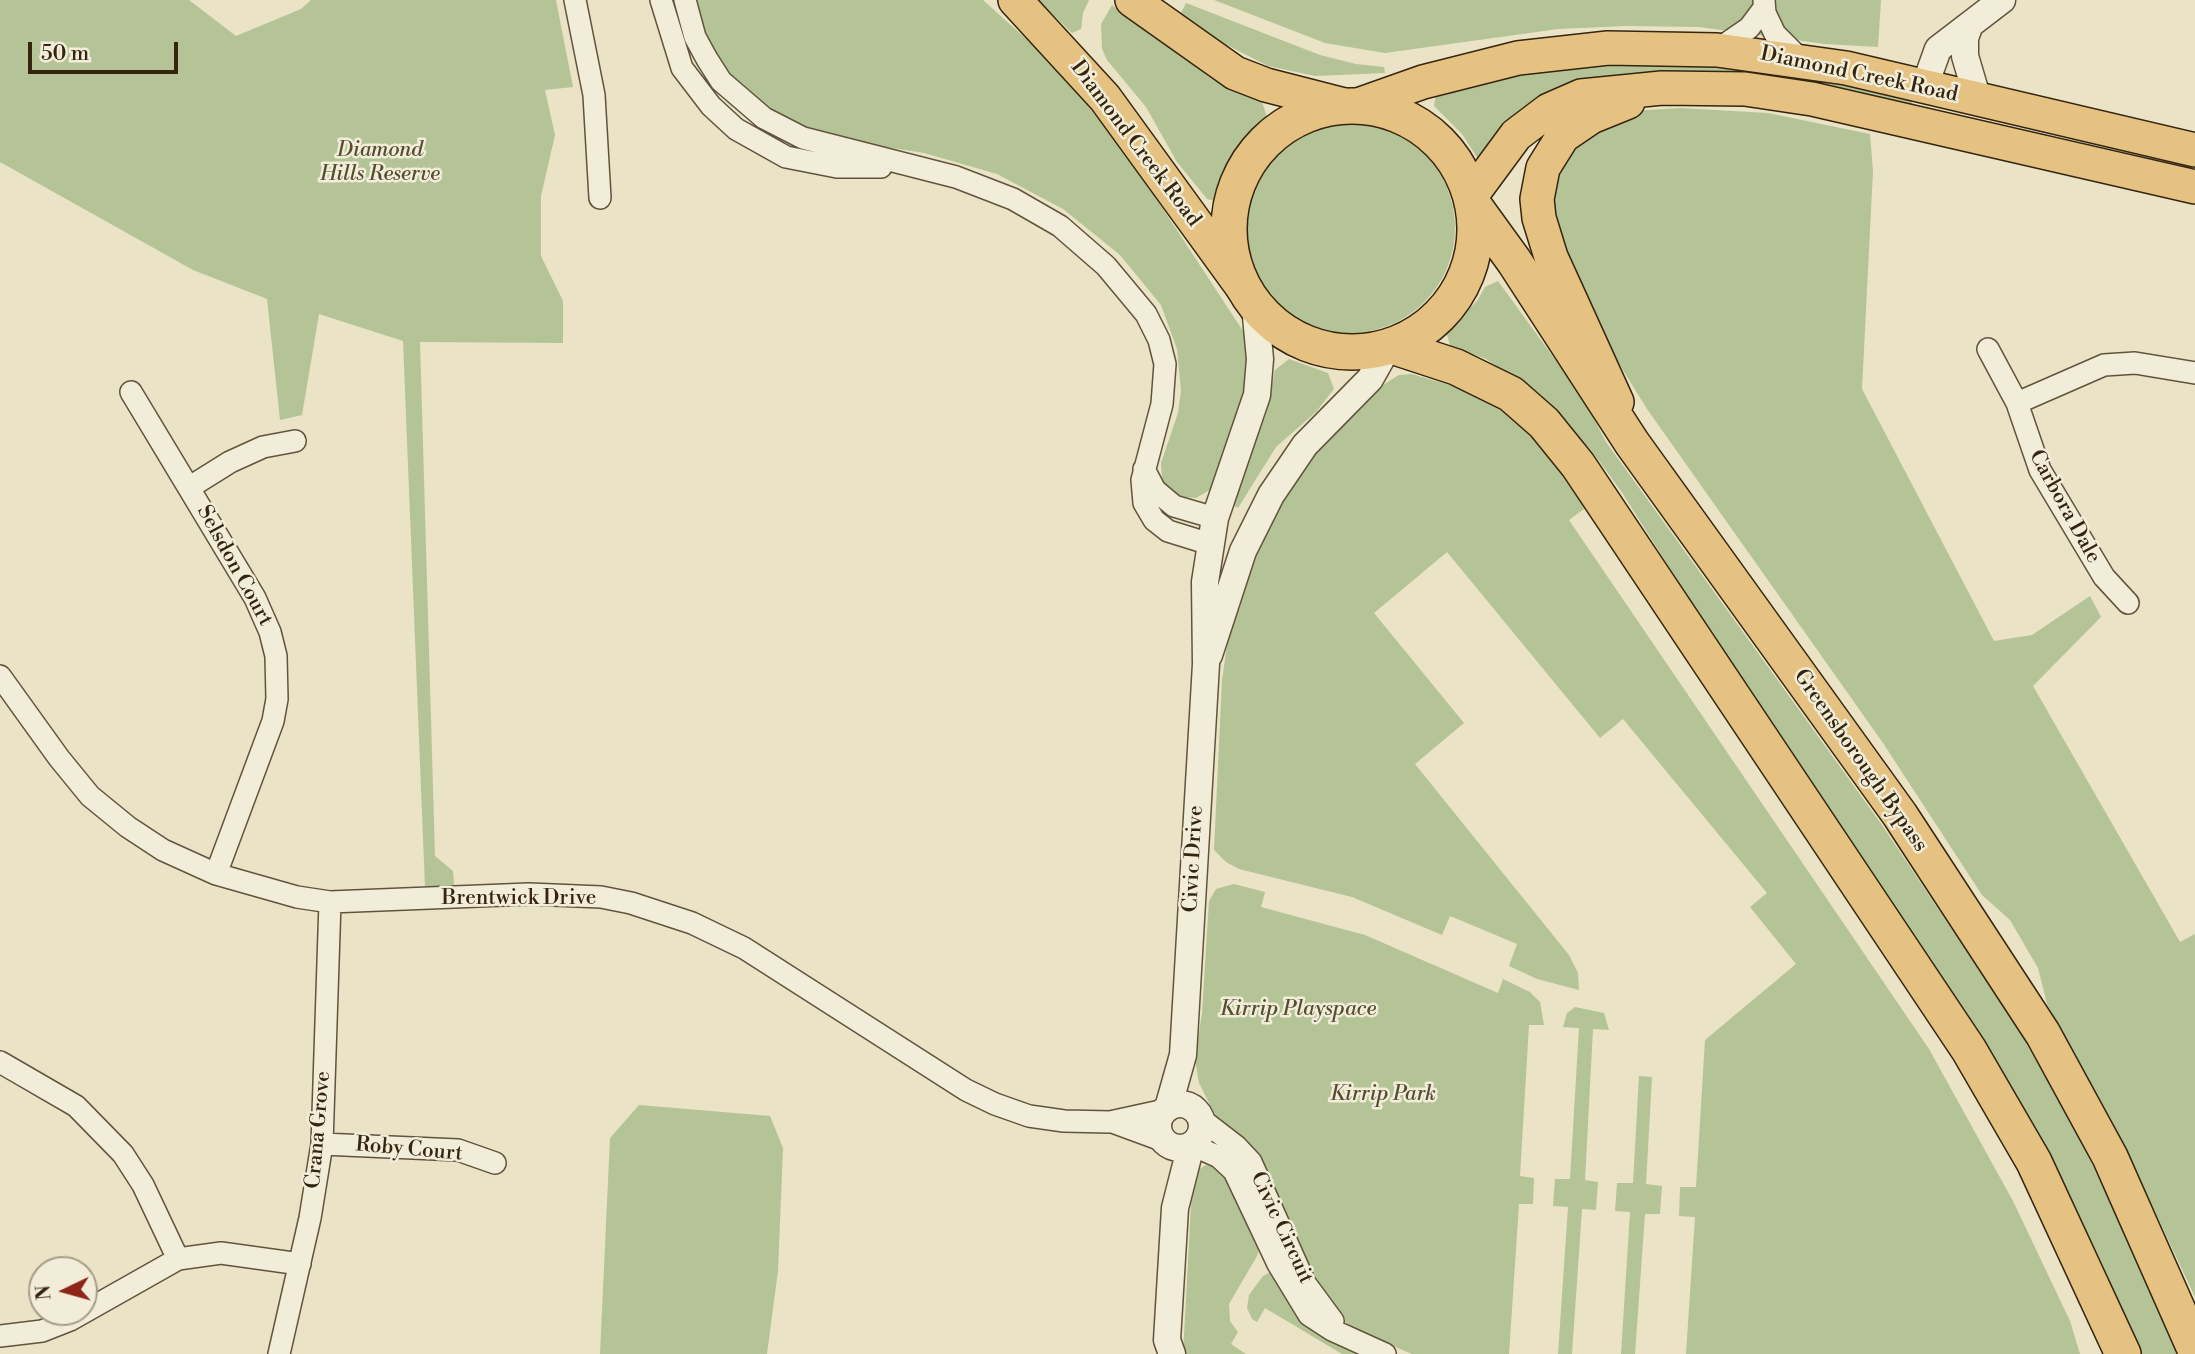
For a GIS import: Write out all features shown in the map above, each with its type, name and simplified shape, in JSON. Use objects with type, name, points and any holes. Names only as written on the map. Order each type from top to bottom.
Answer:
[{"type":"highway","points":[[1351,105],[1399,115],[1430,133],[1454,159],[1472,200],[1473,253],[1461,287],[1440,316],[1426,328],[1390,347],[1349,353],[1309,345],[1285,333],[1251,300],[1232,257],[1229,236],[1233,195],[1241,176],[1264,142],[1280,129],[1317,110],[1351,105]]},
{"type":"highway","name":"Greensborough Bypass","points":[[1472,200],[1632,443],[1900,815],[2043,1034],[2110,1157],[2195,1349]]},
{"type":"highway","points":[[1390,347],[1457,367],[1511,394],[1544,423],[1578,465],[1969,1050],[2034,1162],[2123,1354]]},
{"type":"main road","name":"Diamond Creek Road","points":[[1014,0],[1105,98],[1251,300]]},
{"type":"main road","points":[[1132,0],[1235,73],[1266,85],[1351,105]]},
{"type":"main road","name":"Diamond Creek Road","points":[[1351,105],[1423,82],[1518,58],[1608,48],[1717,50],[1801,60],[2195,150]]},
{"type":"main road","name":"Diamond Creek Road","points":[[1472,200],[1516,135],[1549,110],[1581,96],[1662,88],[1770,92],[1932,126],[2195,187]]},
{"type":"main road","points":[[1632,443],[1601,364],[1552,257],[1539,218],[1537,199],[1540,176],[1548,158],[1570,130],[1591,117],[1662,88]]},
{"type":"main road","points":[[1924,88],[1923,101],[1932,126]]},
{"type":"street","points":[[576,0],[594,95],[600,198]]},
{"type":"street","points":[[661,0],[673,46],[689,78],[711,106],[754,142],[786,157],[837,167],[908,166]]},
{"type":"street","points":[[685,0],[695,37],[721,81],[764,118],[803,138],[985,187],[1035,211],[1081,243],[1137,300],[1153,327],[1165,364],[1164,391],[1144,469],[1155,490],[1168,502],[1186,511],[1212,531],[1248,540]]},
{"type":"street","points":[[1924,88],[1938,48],[1949,37],[1969,27],[2002,0]]},
{"type":"street","points":[[1717,50],[1749,28],[1764,4]]},
{"type":"street","points":[[1764,4],[1775,34],[1801,60]]},
{"type":"street","points":[[1969,27],[1965,38],[1965,56],[1978,100]]},
{"type":"street","name":"Civic Drive","points":[[1167,1109],[1183,1055],[1206,664],[1204,618],[1212,531],[1257,395],[1260,359],[1251,300]]},
{"type":"street","name":"Civic Drive","points":[[1206,664],[1248,540],[1277,484],[1305,445],[1363,387],[1390,347]]},
{"type":"street","name":"Carbora Dale","points":[[1989,349],[2017,403],[2040,470],[2104,577],[2128,603]]},
{"type":"street","points":[[2017,403],[2104,365],[2135,363],[2195,373]]},
{"type":"street","name":"Selsdon Court","points":[[131,392],[254,598],[270,632],[278,677],[277,699],[269,734],[216,874]]},
{"type":"street","points":[[190,487],[230,462],[263,447],[295,441]]},
{"type":"street","name":"Brentwick Drive","points":[[0,676],[90,796],[128,827],[163,850],[216,874],[297,897],[330,902],[529,894],[601,897],[642,906],[692,923],[744,947],[966,1090],[995,1104],[1046,1119],[1110,1122],[1167,1109]]},
{"type":"street","name":"Crana Grove","points":[[279,1354],[300,1264],[322,1143],[330,902]]},
{"type":"street","name":"Civic Drive","points":[[1183,1055],[1201,1118]]},
{"type":"street","points":[[0,1062],[76,1106],[123,1154],[143,1185],[178,1259]]},
{"type":"street","points":[[1166,1349],[1175,1208],[1192,1145],[1202,1130],[1201,1118],[1186,1105],[1167,1109],[1158,1122],[1164,1141],[1175,1208]]},
{"type":"street","name":"Civic Circuit","points":[[1201,1118],[1245,1154],[1312,1294],[1328,1317],[1357,1341]]},
{"type":"street","name":"Brentwick Drive","points":[[1110,1122],[1164,1141]]},
{"type":"street","points":[[1164,1141],[1178,1148],[1192,1145]]},
{"type":"street","name":"Roby Court","points":[[322,1143],[457,1150],[495,1163]]},
{"type":"street","name":"Civic Circuit","points":[[1192,1145],[1219,1157],[1234,1171],[1278,1264],[1303,1307],[1320,1323],[1385,1354]]},
{"type":"street","points":[[9,1342],[90,1311],[178,1259],[221,1253],[300,1264]]},
{"type":"green space","name":"Diamond Hills Reserve","points":[[0,0],[189,0],[236,36],[301,9],[311,0],[556,0],[573,87],[545,90],[555,135],[541,196],[541,256],[563,301],[563,343],[420,342],[435,856],[453,871],[454,886],[425,887],[403,341],[319,314],[302,415],[280,420],[267,299],[193,270],[0,162]]},
{"type":"green space","points":[[693,0],[983,0],[1054,64],[1146,183],[1245,334],[1249,346],[1247,384],[1213,488],[1196,498],[1180,497],[1166,488],[1162,480],[1161,463],[1178,413],[1181,391],[1177,349],[1161,305],[1120,255],[1063,209],[997,174],[924,153],[822,137],[777,117],[726,72],[702,29]]},
{"type":"green space","points":[[1038,0],[1089,0],[1083,13],[1081,29],[1072,33]]},
{"type":"green space","points":[[1214,0],[1881,0],[1878,47],[1825,44],[1699,27],[1627,26],[1558,29],[1385,53],[1325,43]]},
{"type":"green space","points":[[1186,3],[1320,55],[1356,64],[1384,67],[1385,73],[1315,76],[1268,66],[1223,43],[1181,13]]},
{"type":"green space","points":[[1112,5],[1213,80],[1262,102],[1268,120],[1254,131],[1232,161],[1215,201],[1207,199],[1177,162],[1146,107],[1107,60],[1102,49],[1101,24]]},
{"type":"green space","points":[[1603,62],[1737,64],[1905,95],[1915,106],[1694,76],[1478,159],[1462,134],[1434,106],[1436,93],[1481,79]]},
{"type":"green space","points":[[1680,108],[1768,113],[1870,134],[1873,171],[1862,389],[1994,641],[2032,635],[2090,596],[2101,617],[2033,686],[2180,942],[2195,934],[2195,1297],[2118,1133],[2047,1004],[2038,968],[2010,920],[1982,895],[1883,743],[1647,409],[1589,315],[1547,199],[1567,146],[1632,111]]},
{"type":"green space","points":[[1350,123],[1371,125],[1390,131],[1424,154],[1447,188],[1453,207],[1453,249],[1447,268],[1424,302],[1390,325],[1371,331],[1350,333],[1329,331],[1310,325],[1276,302],[1253,268],[1247,249],[1245,228],[1247,207],[1253,188],[1276,154],[1310,131],[1329,125]]},
{"type":"green space","points":[[1498,281],[1583,398],[1606,442],[1882,825],[2017,1027],[2078,1135],[2178,1354],[2139,1354],[2105,1270],[2059,1172],[1995,1058],[1735,672],[1621,491],[1591,450],[1547,402],[1486,359],[1450,345],[1446,332],[1477,301],[1485,287]]},
{"type":"green space","points":[[1289,359],[1328,373],[1334,389],[1316,412],[1276,447],[1238,508],[1232,505],[1267,411],[1275,370]]},
{"type":"green space","points":[[1412,374],[1466,390],[1511,416],[1534,435],[1576,490],[1584,509],[1569,520],[1929,1049],[2013,1201],[2070,1321],[2080,1354],[1686,1354],[1695,1217],[1679,1216],[1680,1187],[1696,1187],[1705,1040],[1796,964],[1750,907],[1767,893],[1623,719],[1600,738],[1447,552],[1374,613],[1464,723],[1415,764],[1569,955],[1578,973],[1579,990],[1537,979],[1509,966],[1517,944],[1450,916],[1442,935],[1352,897],[1239,869],[1226,862],[1214,850],[1222,680],[1228,639],[1249,571],[1286,494],[1314,454],[1373,391],[1399,375]]},
{"type":"green space","name":"Kirrip Park","points":[[1234,884],[1265,892],[1261,907],[1365,935],[1498,993],[1503,979],[1530,992],[1540,1002],[1544,1025],[1529,1025],[1520,1176],[1534,1178],[1533,1204],[1519,1204],[1509,1354],[1412,1354],[1358,1331],[1336,1315],[1215,1115],[1199,1083],[1195,1060],[1202,1013],[1209,901],[1216,889]]},
{"type":"green space","points":[[1575,1007],[1604,1013],[1609,1030],[1593,1029],[1585,1180],[1598,1182],[1596,1210],[1582,1209],[1572,1354],[1558,1354],[1568,1207],[1553,1206],[1555,1179],[1570,1179],[1579,1028],[1563,1027],[1567,1013]]},
{"type":"green space","points":[[1639,1076],[1652,1077],[1646,1184],[1662,1186],[1660,1214],[1645,1214],[1635,1354],[1621,1354],[1630,1212],[1615,1211],[1617,1183],[1633,1183]]},
{"type":"green space","points":[[639,1105],[770,1116],[783,1148],[778,1271],[767,1354],[600,1354],[610,1138]]},
{"type":"green space","points":[[1206,1165],[1222,1168],[1260,1246],[1229,1304],[1230,1321],[1238,1332],[1231,1344],[1246,1354],[1183,1354],[1192,1187],[1195,1172]]},
{"type":"green space","points":[[1272,1271],[1361,1354],[1342,1354],[1265,1308],[1257,1322],[1252,1319],[1247,1308],[1249,1295],[1263,1276]]},
{"type":"park label","name":"Kirrip Playspace","points":[[1298,1010]]}]
